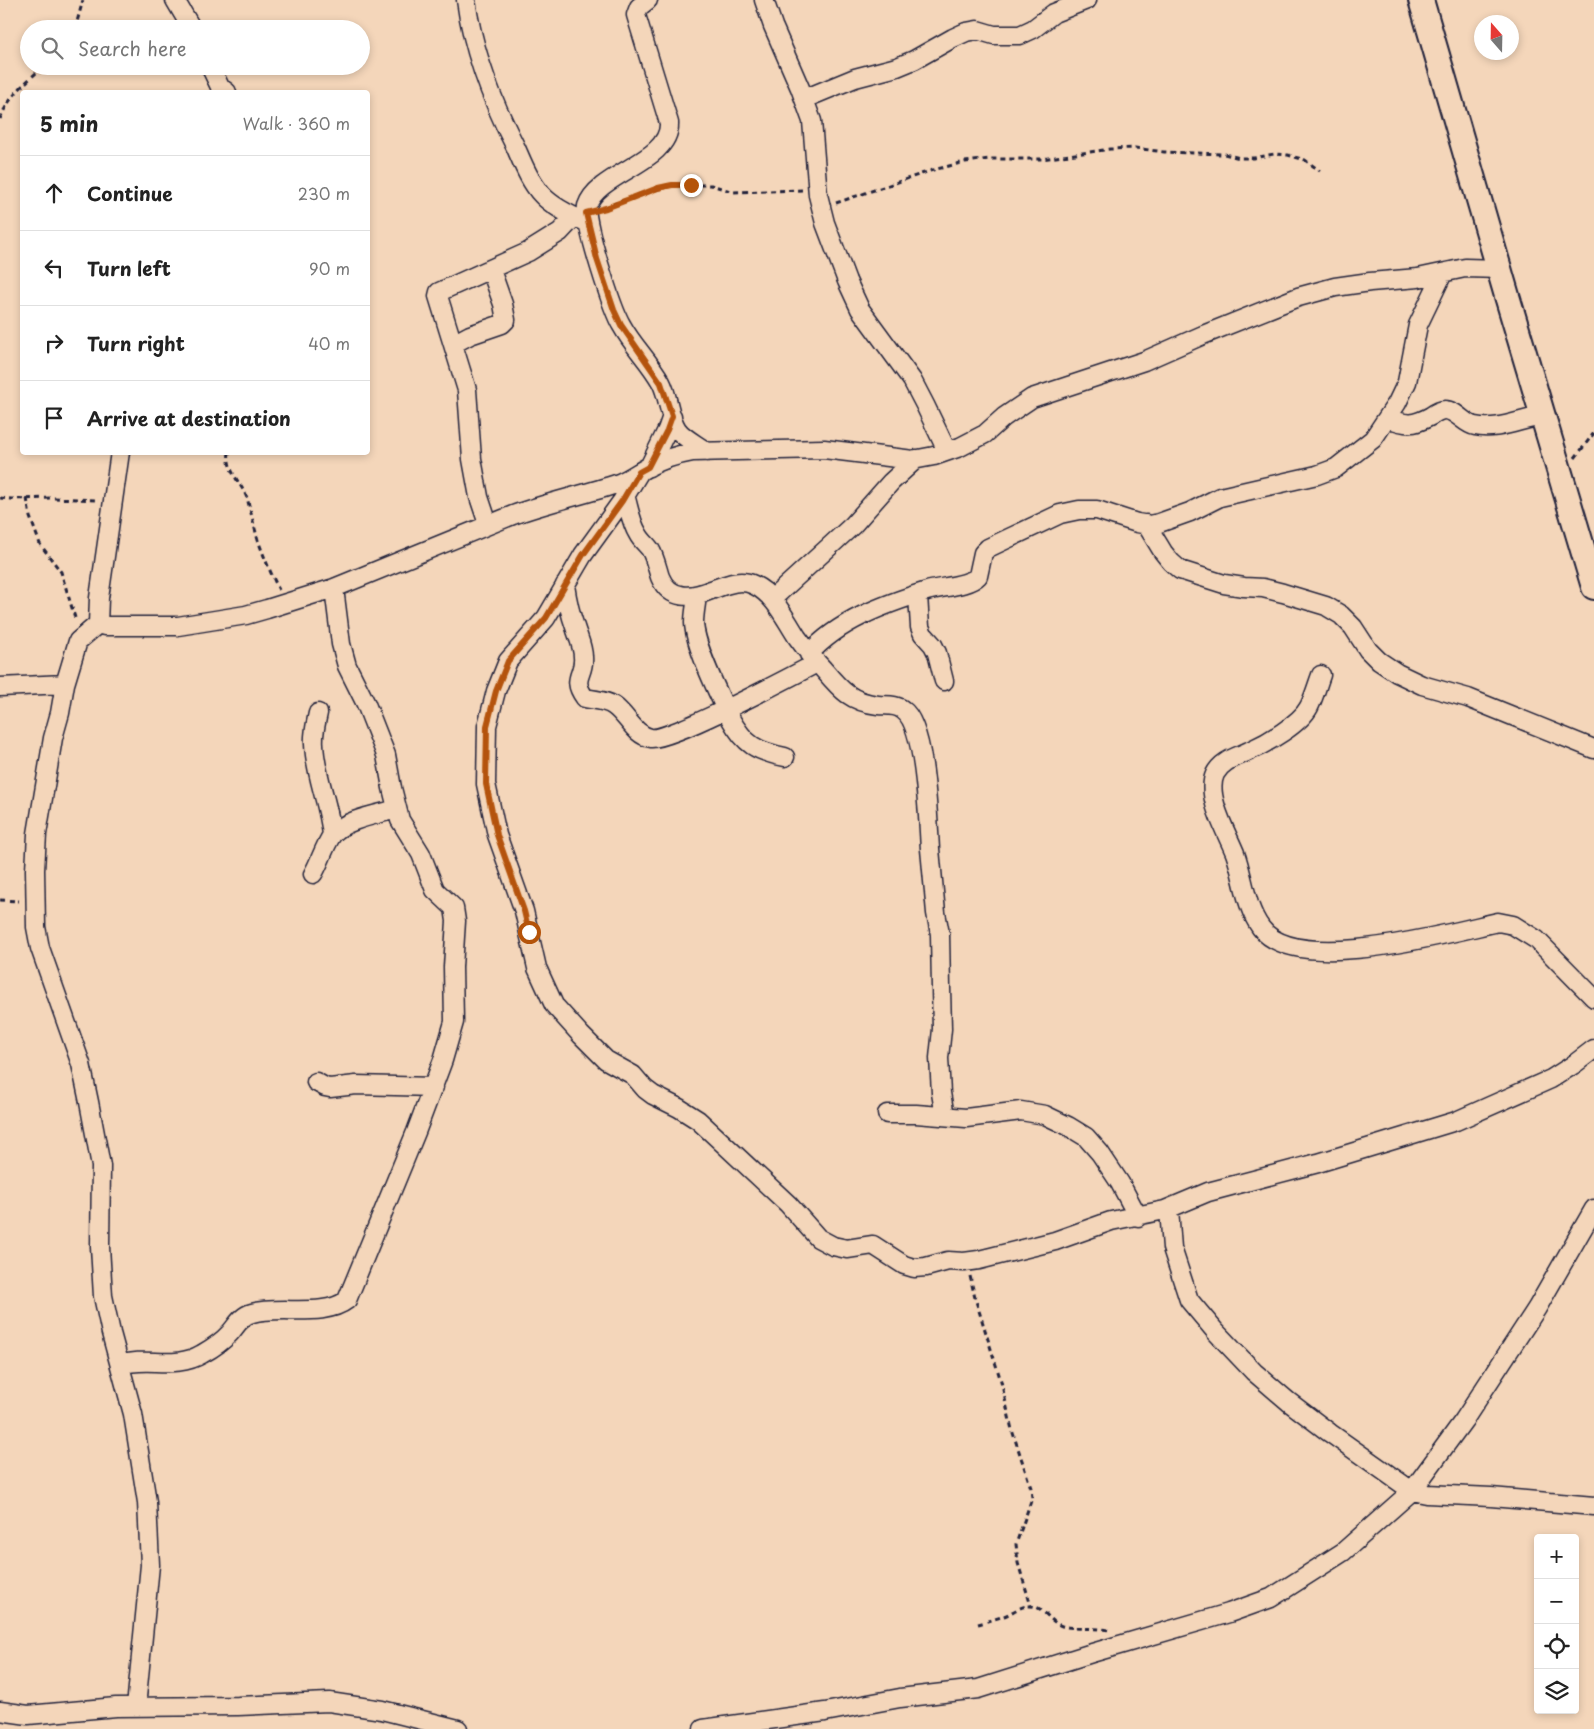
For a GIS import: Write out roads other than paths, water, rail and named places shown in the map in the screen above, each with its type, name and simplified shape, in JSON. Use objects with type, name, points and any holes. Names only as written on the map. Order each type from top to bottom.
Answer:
[{"type":"street","points":[[175,0],[187,20]]},
{"type":"street","points":[[466,0],[476,48],[485,78],[499,115],[529,176],[542,196],[564,212],[583,218]]},
{"type":"street","points":[[488,524],[472,459],[468,390],[438,301],[439,292],[491,270],[548,241],[583,218],[590,201],[602,187],[665,142],[668,136],[669,123],[632,7],[639,7],[648,0]]},
{"type":"street","points":[[764,0],[772,26],[812,121],[817,188],[835,250],[860,309],[912,380],[947,451]]},
{"type":"street","points":[[804,99],[855,78],[897,67],[966,32],[977,30],[994,35],[1020,35],[1033,30],[1054,13],[1087,0]]},
{"type":"street","points":[[1422,0],[1594,587]]},
{"type":"street","points":[[214,75],[220,87],[224,90]]},
{"type":"street","points":[[583,218],[614,310],[621,325],[661,383],[678,430],[707,452]]},
{"type":"street","points":[[98,624],[105,626],[178,626],[246,614],[286,604],[334,588],[488,524],[543,504],[592,492],[624,481],[673,456],[693,452],[824,449],[916,459],[960,447],[985,434],[1004,417],[1032,398],[1144,361],[1244,318],[1298,298],[1335,287],[1418,278],[1465,268],[1500,269]]},
{"type":"street","points":[[453,344],[470,335],[502,324],[506,320],[504,304],[491,270]]},
{"type":"street","points":[[564,585],[583,655],[583,665],[578,681],[579,688],[585,698],[613,705],[638,731],[653,739],[690,725],[783,681],[813,658],[825,638],[847,623],[882,607],[976,578],[983,553],[988,548],[1060,514],[1080,510],[1098,510],[1123,519],[1146,524],[1159,523],[1190,512],[1220,496],[1317,476],[1336,468],[1374,439],[1397,404],[1408,382],[1418,324],[1443,273]]},
{"type":"street","points":[[1387,418],[1407,424],[1417,423],[1443,410],[1450,411],[1473,426],[1485,428],[1543,416]]},
{"type":"street","points":[[672,416],[667,430],[644,470],[583,555],[546,618],[508,661],[487,726],[486,784],[497,835],[524,911],[537,968],[554,1004],[606,1060],[633,1074],[644,1089],[653,1096],[679,1108],[698,1120],[788,1204],[818,1238],[833,1246],[847,1249],[873,1245],[904,1265],[914,1268],[948,1261],[964,1262],[1030,1247],[1111,1221],[1138,1217],[1169,1209],[1208,1192],[1318,1163],[1456,1122],[1551,1079],[1594,1049]]},
{"type":"street","points":[[98,624],[99,598],[120,455]]},
{"type":"street","points":[[772,599],[853,525],[891,482],[916,459]]},
{"type":"street","points":[[625,495],[634,528],[650,549],[661,580],[673,593],[685,597],[697,596],[727,584],[746,581],[756,586],[772,599],[813,658],[842,691],[857,701],[893,706],[904,710],[912,723],[923,761],[935,903],[940,934],[942,1029],[939,1058],[941,1093],[945,1116]]},
{"type":"street","points":[[1146,524],[1163,552],[1180,570],[1224,584],[1244,588],[1263,588],[1326,606],[1341,615],[1353,627],[1368,650],[1379,662],[1397,673],[1422,685],[1468,698],[1594,750]]},
{"type":"street","points":[[120,1365],[134,1361],[178,1362],[202,1354],[223,1340],[246,1315],[254,1312],[321,1308],[335,1306],[347,1300],[434,1087],[454,1022],[453,967],[456,914],[449,902],[435,890],[421,854],[400,820],[386,755],[366,704],[347,666],[337,620],[334,588]]},
{"type":"street","points":[[918,595],[920,627],[923,634],[933,645],[944,681]]},
{"type":"street","points":[[697,596],[695,629],[703,654],[735,727],[749,744],[758,750],[785,757]]},
{"type":"street","points":[[98,624],[78,641],[65,684],[48,766],[37,834],[35,870],[36,927],[40,948],[81,1064],[89,1102],[101,1166],[100,1247],[103,1296],[134,1414],[147,1502],[150,1565],[136,1707]]},
{"type":"street","points":[[1321,675],[1308,708],[1295,724],[1258,747],[1226,762],[1214,775],[1213,787],[1216,808],[1235,854],[1252,913],[1261,928],[1271,938],[1285,945],[1311,949],[1344,950],[1388,946],[1498,922],[1513,925],[1538,940],[1594,998]]},
{"type":"street","points":[[0,687],[65,684]]},
{"type":"street","points":[[318,713],[314,743],[322,794],[330,818],[332,835]]},
{"type":"street","points":[[313,874],[332,835],[339,828],[397,809]]},
{"type":"street","points":[[316,1082],[330,1088],[356,1085],[434,1087]]},
{"type":"street","points":[[888,1114],[966,1118],[1021,1111],[1045,1115],[1068,1126],[1086,1138],[1100,1153],[1120,1183],[1138,1217]]},
{"type":"street","points":[[1169,1209],[1172,1248],[1189,1300],[1215,1331],[1254,1372],[1289,1402],[1412,1491],[1427,1494],[1492,1497],[1594,1506]]},
{"type":"street","points":[[703,1729],[729,1727],[825,1712],[900,1698],[978,1689],[1166,1631],[1230,1614],[1271,1598],[1343,1552],[1412,1491],[1464,1420],[1537,1308],[1594,1209]]},
{"type":"street","points":[[0,1711],[28,1715],[136,1707],[238,1706],[330,1702],[382,1710],[458,1729]]}]
